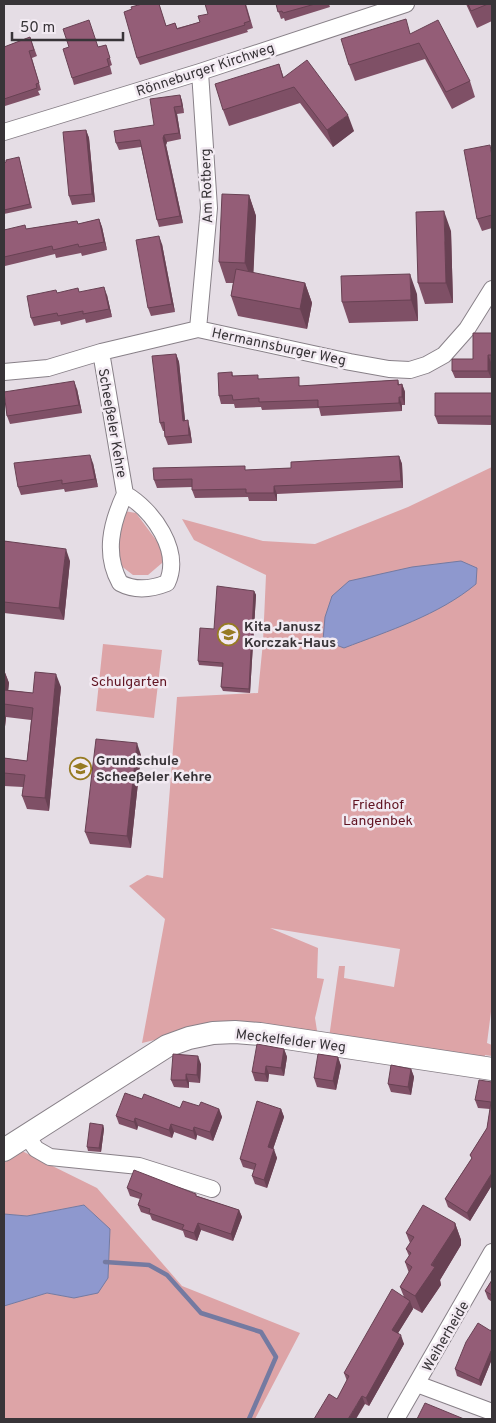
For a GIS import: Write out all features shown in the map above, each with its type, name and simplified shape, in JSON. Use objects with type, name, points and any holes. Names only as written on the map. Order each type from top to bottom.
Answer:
[{"type":"main road","name":"Meckelfelder Weg","points":[[4,1150],[159,1050],[189,1038],[213,1034],[235,1032],[260,1034],[492,1070]]},
{"type":"street","name":"Rönneburger Kirchweg","points":[[4,132],[200,72],[406,4]]},
{"type":"street","name":"Am Rotberg","points":[[198,329],[209,208],[200,72]]},
{"type":"street","name":"Hermannsburger Weg","points":[[4,372],[48,368],[101,352],[198,329],[360,364],[388,369],[410,370],[426,365],[444,354],[467,329],[492,289]]},
{"type":"street","name":"Scheeßeler Kehre","points":[[101,352],[125,494],[119,507],[110,548],[113,571],[120,584],[130,588],[155,588],[166,583],[172,572],[170,549],[164,535],[137,501],[125,494]]},
{"type":"street","points":[[26,1135],[36,1149],[50,1157],[139,1166],[212,1189]]},
{"type":"street","name":"Weiherheide","points":[[396,1419],[492,1252]]},
{"type":"street","points":[[417,1384],[492,1412]]},
{"type":"green space","name":"Friedhof Langenbek","points":[[492,467],[492,1004],[487,1043],[492,1045],[492,1056],[485,1055],[484,1061],[329,1038],[339,966],[345,966],[344,978],[394,987],[400,949],[270,928],[318,948],[317,978],[324,979],[315,1018],[318,1037],[180,1034],[142,1043],[165,919],[129,886],[147,875],[163,878],[177,697],[258,693],[263,642],[266,575],[194,540],[182,519],[263,541],[315,544],[408,507]]},
{"type":"green space","points":[[124,511],[136,513],[162,548],[162,563],[148,575],[133,575],[120,565],[118,549]]},
{"type":"green space","name":"Schulgarten","points":[[103,644],[162,650],[154,718],[96,711]]},
{"type":"green space","points":[[22,1151],[97,1188],[182,1286],[300,1333],[255,1419],[4,1419],[4,1306],[47,1293],[74,1298],[108,1278],[110,1230],[84,1205],[27,1216],[4,1214],[4,1163]]},
{"type":"water","points":[[461,561],[477,568],[476,584],[446,605],[413,621],[344,648],[323,640],[325,617],[332,596],[349,581],[412,567]]},
{"type":"water","points":[[84,1205],[110,1229],[108,1278],[98,1293],[74,1298],[47,1293],[4,1306],[4,1214],[27,1216]]},
{"type":"building","points":[[142,4],[159,4],[166,26],[175,23],[177,29],[200,22],[198,16],[208,14],[205,4],[245,4],[250,21],[244,23],[245,25],[137,58],[124,12],[132,9],[131,7]]},
{"type":"building","points":[[276,4],[315,4],[283,13],[282,11],[278,12]]},
{"type":"building","points":[[468,4],[488,4],[471,11]]},
{"type":"building","points":[[406,19],[410,34],[438,20],[470,81],[446,92],[419,43],[349,65],[341,39]]},
{"type":"building","points":[[89,20],[98,47],[106,45],[110,58],[107,59],[109,66],[72,78],[63,49],[69,47],[63,29]]},
{"type":"building","points":[[30,37],[34,50],[29,51],[39,83],[36,84],[37,88],[4,99],[4,47]]},
{"type":"building","points":[[307,60],[348,115],[327,130],[294,87],[223,110],[215,84],[279,64],[283,78]]},
{"type":"building","points":[[180,95],[182,106],[174,107],[179,133],[164,135],[163,138],[180,216],[157,220],[140,140],[116,143],[114,131],[154,125],[150,99]]},
{"type":"building","points":[[86,130],[92,194],[69,196],[63,132]]},
{"type":"building","points":[[490,145],[492,156],[492,215],[477,219],[464,150]]},
{"type":"building","points":[[19,157],[30,204],[4,210],[4,163],[6,160]]},
{"type":"building","points":[[222,194],[249,195],[245,263],[219,262]]},
{"type":"building","points":[[444,211],[446,283],[418,283],[416,212]]},
{"type":"building","points":[[99,219],[104,242],[79,247],[78,244],[53,250],[52,246],[4,257],[4,230],[25,225],[26,229],[77,221],[78,224]]},
{"type":"building","points":[[159,236],[172,304],[148,308],[136,240]]},
{"type":"building","points":[[236,269],[305,283],[300,309],[231,296]]},
{"type":"building","points":[[410,274],[411,300],[342,302],[341,276]]},
{"type":"building","points":[[104,287],[109,309],[83,314],[83,311],[58,316],[57,313],[31,318],[27,296],[56,290],[57,293],[78,288],[79,292]]},
{"type":"building","points":[[473,333],[492,333],[492,355],[488,355],[488,371],[452,371],[452,359],[473,359]]},
{"type":"building","points":[[176,354],[183,421],[188,420],[189,435],[165,437],[164,422],[160,423],[152,356]]},
{"type":"building","points":[[232,372],[232,376],[258,375],[258,379],[299,377],[299,386],[398,380],[398,385],[402,384],[402,397],[399,397],[399,403],[318,407],[318,400],[259,402],[259,398],[233,400],[232,395],[219,396],[218,373]]},
{"type":"building","points":[[74,381],[79,405],[7,416],[4,392]]},
{"type":"building","points":[[435,393],[492,393],[492,416],[435,416]]},
{"type":"building","points":[[90,455],[95,479],[62,484],[62,480],[18,487],[14,463]]},
{"type":"building","points":[[399,456],[401,481],[274,486],[274,493],[246,493],[246,489],[192,490],[192,479],[154,480],[153,468],[245,466],[245,470],[291,468],[291,462]]},
{"type":"building","points":[[4,541],[66,549],[59,608],[4,602]]},
{"type":"building","points":[[217,586],[254,591],[249,689],[221,687],[223,663],[198,661],[200,628],[214,629]]},
{"type":"building","points":[[35,672],[56,674],[45,798],[22,796],[25,775],[4,773],[4,758],[27,761],[33,708],[4,704],[4,690],[33,693]]},
{"type":"building","points":[[96,739],[137,743],[127,836],[85,832]]},
{"type":"building","points":[[257,1044],[284,1049],[281,1068],[266,1066],[265,1074],[252,1072]]},
{"type":"building","points":[[173,1054],[198,1056],[197,1075],[186,1074],[186,1080],[171,1080]]},
{"type":"building","points":[[318,1054],[338,1057],[333,1081],[314,1078]]},
{"type":"building","points":[[391,1065],[411,1069],[408,1087],[388,1084]]},
{"type":"building","points":[[479,1080],[492,1082],[492,1173],[467,1213],[445,1199],[472,1158],[470,1155],[487,1128],[491,1102],[475,1100]]},
{"type":"building","points":[[125,1093],[142,1099],[144,1094],[180,1108],[183,1101],[199,1106],[201,1102],[219,1109],[210,1132],[194,1127],[193,1131],[171,1124],[169,1130],[135,1118],[134,1122],[116,1116]]},
{"type":"building","points":[[257,1101],[281,1109],[268,1147],[274,1149],[264,1180],[252,1176],[256,1164],[240,1159]]},
{"type":"building","points":[[90,1123],[103,1125],[99,1148],[87,1147]]},
{"type":"building","points":[[134,1170],[196,1194],[196,1196],[239,1210],[231,1234],[198,1223],[194,1233],[182,1229],[184,1225],[149,1213],[150,1209],[138,1205],[142,1194],[127,1188]]},
{"type":"building","points":[[423,1205],[455,1223],[455,1228],[431,1265],[435,1267],[415,1296],[400,1287],[412,1267],[405,1262],[411,1253],[406,1249],[414,1237],[406,1233]]},
{"type":"building","points":[[492,1280],[492,1295],[485,1291]]},
{"type":"building","points":[[392,1289],[410,1301],[392,1330],[401,1335],[366,1398],[362,1396],[348,1419],[314,1419],[329,1394],[337,1399],[349,1376],[344,1373]]},
{"type":"building","points":[[478,1323],[491,1331],[492,1328],[492,1352],[479,1380],[455,1369],[466,1342]]},
{"type":"building","points":[[425,1403],[464,1419],[417,1419]]},
{"type":"waterway","points":[[105,1262],[149,1265],[167,1275],[201,1313],[261,1332],[276,1357],[249,1419]]},
{"type":"place","name":"Kita Janusz Korczak-Haus","points":[[228,634]]},
{"type":"place","name":"Grundschule Scheeßeler Kehre","points":[[80,768]]}]
